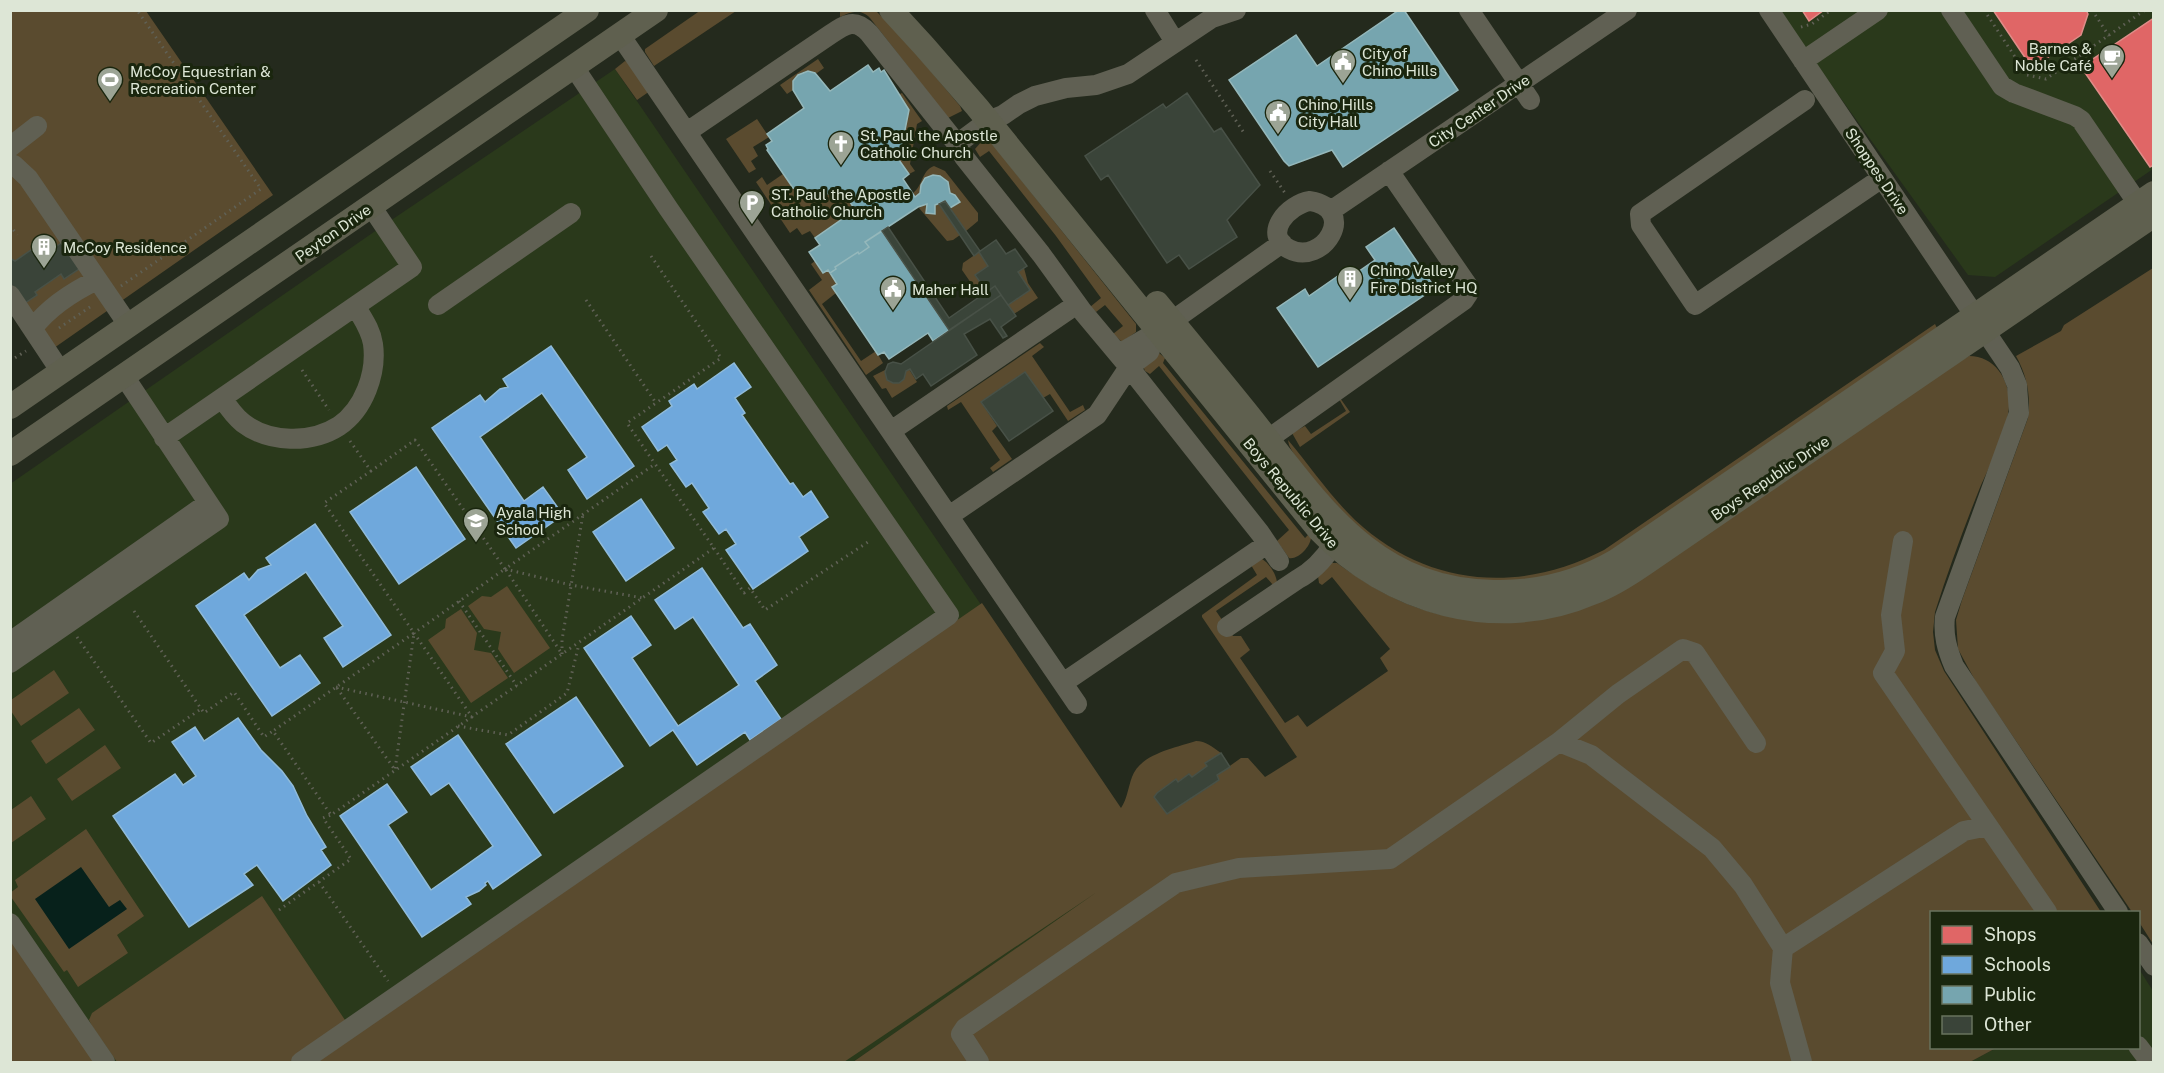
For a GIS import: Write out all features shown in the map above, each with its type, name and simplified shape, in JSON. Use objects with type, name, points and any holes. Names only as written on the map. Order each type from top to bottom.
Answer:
[{"type":"main road","points":[[10,407],[587,10]]},
{"type":"main road","name":"Peyton Drive","points":[[10,454],[656,10]]},
{"type":"main road","name":"Boys Republic Drive","points":[[891,10],[995,118]]},
{"type":"main road","name":"Boys Republic Drive","points":[[914,10],[995,118],[1260,444],[1333,544],[1359,566],[1414,596],[1445,605],[1480,611],[1517,611],[1576,600],[1608,586],[1644,564],[1981,322]]},
{"type":"main road","name":"Boys Republic Drive","points":[[1260,444],[1336,522],[1373,554],[1399,570],[1428,582],[1461,590],[1508,592],[1545,588],[1584,576],[1616,561],[1981,322],[2149,208]]},
{"type":"main road","points":[[258,237],[280,270]]},
{"type":"street","points":[[1155,10],[1175,42]]},
{"type":"street","points":[[957,144],[1024,100],[1041,94],[1096,85],[1128,74],[1212,18],[1236,10]]},
{"type":"street","points":[[1469,10],[1524,92]]},
{"type":"street","name":"City Center Drive","points":[[1332,210],[1389,171],[1524,92],[1627,10]]},
{"type":"street","name":"Shoppes Drive","points":[[1769,10],[1981,322],[2014,376],[2019,394],[2019,413],[1945,617],[1946,647],[1954,666],[2117,911]]},
{"type":"street","points":[[1803,61],[1878,10]]},
{"type":"street","points":[[1951,10],[2002,86],[2081,120],[2149,208]]},
{"type":"street","points":[[687,132],[831,34],[849,24],[860,24],[957,144],[964,157],[1041,254],[1077,304],[1260,533],[1278,561]]},
{"type":"street","points":[[620,35],[1077,704]]},
{"type":"street","points":[[301,1062],[948,615],[668,208],[574,67]]},
{"type":"street","points":[[1805,100],[1640,214],[1641,225],[1695,305],[1882,178]]},
{"type":"street","points":[[10,147],[37,126]]},
{"type":"street","points":[[10,165],[14,165],[28,178],[129,326]]},
{"type":"street","points":[[1260,444],[1464,300],[1468,294],[1468,286],[1389,171]]},
{"type":"street","points":[[1300,202],[1321,202],[1332,210],[1333,231],[1327,241],[1318,248],[1308,252],[1297,252],[1282,243],[1279,238],[1279,227],[1283,216],[1300,202]]},
{"type":"street","points":[[164,438],[412,267],[371,206]]},
{"type":"street","points":[[438,305],[571,213]]},
{"type":"street","points":[[1129,367],[1124,351],[1165,326],[1282,243]]},
{"type":"street","points":[[37,334],[50,308],[77,290],[102,287]]},
{"type":"street","points":[[10,295],[61,372]]},
{"type":"street","points":[[891,430],[1077,304]]},
{"type":"street","points":[[222,398],[243,423],[258,432],[273,437],[304,437],[326,432],[339,425],[360,402],[369,383],[374,363],[370,333],[356,307]]},
{"type":"street","points":[[949,516],[1097,415],[1129,367]]},
{"type":"street","points":[[10,663],[219,519],[123,376]]},
{"type":"street","points":[[10,642],[208,503]]},
{"type":"street","points":[[1903,541],[1891,615],[1895,651],[1883,673],[2046,911]]},
{"type":"street","points":[[1063,683],[1267,544]]},
{"type":"street","points":[[1227,627],[1298,579],[1301,562],[1317,548],[1333,544]]},
{"type":"street","points":[[979,1062],[961,1034],[965,1028],[1176,883],[1239,868],[1390,859],[1559,742],[1618,694],[1683,649],[1695,653],[1756,743]]},
{"type":"street","points":[[1559,742],[1591,755],[1712,849],[1743,885],[1783,948],[1780,983],[1802,1062]]},
{"type":"street","points":[[1783,948],[1964,831],[1988,826]]},
{"type":"street","points":[[10,923],[105,1062]]},
{"type":"street","points":[[2140,945],[2154,966]]},
{"type":"street","points":[[2140,1047],[2150,1062]]},
{"type":"path","points":[[10,361],[37,334],[102,287],[261,189],[137,10]]},
{"type":"path","points":[[1796,25],[1805,27],[1831,10]]},
{"type":"path","points":[[1984,10],[2027,75],[2046,79],[2145,10]]},
{"type":"path","points":[[2092,10],[2109,36]]},
{"type":"path","points":[[1196,60],[1244,133]]},
{"type":"path","points":[[1270,171],[1286,195]]},
{"type":"path","points":[[10,225],[17,235]]},
{"type":"path","points":[[651,256],[721,358],[627,423],[744,593],[750,588],[765,610],[868,542]]},
{"type":"path","points":[[586,300],[656,403]]},
{"type":"path","points":[[302,370],[370,471]]},
{"type":"path","points":[[472,717],[324,503],[415,440],[562,654]]},
{"type":"path","points":[[134,611],[204,713],[234,692],[264,737],[655,464]]},
{"type":"path","points":[[562,654],[562,640],[583,514]]},
{"type":"path","points":[[279,910],[351,859],[323,818],[331,815],[714,548]]},
{"type":"path","points":[[505,569],[571,585],[643,598]]},
{"type":"path","points":[[459,601],[517,686]]},
{"type":"path","points":[[73,632],[151,743],[201,709]]},
{"type":"path","points":[[395,770],[414,633]]},
{"type":"path","points":[[458,726],[508,735],[567,693],[579,642]]},
{"type":"path","points":[[336,687],[472,717]]},
{"type":"path","points":[[336,687],[395,770]]},
{"type":"path","points":[[273,731],[331,815]]},
{"type":"path","points":[[319,882],[399,996]]},
{"type":"shaded area","points":[[701,10],[736,11],[654,66],[645,49]]},
{"type":"shaded area","name":"McCoy Equestrian & Recreation Center","points":[[10,11],[146,11],[273,195],[44,355],[11,306]]},
{"type":"shaded area","points":[[840,11],[876,11],[902,37],[962,111],[948,118],[870,18],[859,12],[840,17]]},
{"type":"shaded area","points":[[1778,11],[2153,11],[2153,169],[1995,277],[1968,275]]},
{"type":"shaded area","points":[[818,59],[824,68],[817,73],[807,71],[799,74],[794,80],[793,90],[787,94],[780,85]]},
{"type":"shaded area","points":[[625,61],[630,63],[650,91],[637,100],[615,69]]},
{"type":"shaded area","name":"Ayala High School","points":[[615,69],[1152,855],[853,1062],[11,1062],[10,484],[384,225]]},
{"type":"shaded area","points":[[902,93],[922,121],[917,124],[910,164],[915,171],[909,174],[899,160],[898,95]]},
{"type":"shaded area","points":[[757,119],[769,137],[753,147],[758,156],[751,161],[756,169],[749,173],[726,139]]},
{"type":"shaded area","points":[[983,140],[991,142],[1136,324],[1136,332],[1122,342],[1113,334],[1123,326],[1105,305],[1096,312],[1090,307],[1101,298],[989,151],[980,157],[975,149]]},
{"type":"shaded area","points":[[934,166],[945,171],[978,213],[978,221],[966,231],[950,208],[960,201],[950,193],[949,185],[941,176],[929,176],[921,185],[920,193],[915,197],[913,193],[919,187],[927,171]]},
{"type":"shaded area","points":[[783,174],[793,188],[847,197],[855,210],[815,238],[810,231],[802,235],[797,228],[790,233],[756,182],[762,177],[767,185]]},
{"type":"shaded area","points":[[927,204],[927,213],[934,214],[935,205],[939,204],[960,235],[947,241],[919,208]]},
{"type":"shaded area","points":[[979,252],[988,266],[975,275],[987,292],[980,296],[962,270],[963,263]]},
{"type":"shaded area","points":[[815,261],[823,273],[828,270],[837,284],[832,287],[836,293],[822,304],[861,361],[876,351],[883,363],[866,375],[809,290],[822,280],[811,264]]},
{"type":"shaded area","points":[[1024,268],[1028,283],[1038,298],[1014,314],[1008,305],[1030,290],[1018,272]]},
{"type":"shaded area","points":[[2153,268],[2153,944],[2140,924],[2140,911],[2131,911],[1976,682],[1958,649],[1956,620],[1962,600],[2028,418],[2027,386],[2016,356],[2061,331],[2064,325]]},
{"type":"shaded area","points":[[1935,324],[1937,328],[1605,555],[1571,570],[1529,580],[1485,581],[1463,578],[1441,574],[1401,558],[1372,539],[1355,524],[1302,466],[1288,440],[1355,520],[1383,542],[1412,559],[1443,571],[1475,577],[1507,578],[1539,573],[1572,564],[1604,550]]},
{"type":"shaded area","points":[[1040,343],[1044,347],[1032,356],[1070,412],[1083,405],[1085,410],[1068,421],[1050,394],[1043,398],[1025,372],[981,402],[997,426],[992,431],[1012,459],[993,472],[990,468],[1000,460],[961,402],[948,410],[947,406]]},
{"type":"shaded area","points":[[1159,353],[1165,358],[1163,363],[1305,538],[1308,535],[1311,538],[1300,555],[1289,558],[1277,541],[1289,530],[1159,366],[1150,374],[1145,371],[1143,366]]},
{"type":"shaded area","points":[[1969,356],[1987,360],[2000,372],[2004,380],[2009,407],[2001,439],[1967,520],[1935,612],[1933,632],[1935,650],[1944,671],[2100,911],[1930,911],[1930,1049],[1994,1049],[1970,1062],[853,1062],[1097,892],[844,1062],[317,1062],[982,603],[1121,808],[1136,769],[1150,757],[1196,741],[1206,743],[1221,753],[1205,763],[1207,766],[1192,777],[1189,774],[1157,793],[1154,797],[1167,814],[1219,780],[1217,775],[1241,758],[1248,758],[1265,777],[1297,757],[1202,617],[1257,575],[1251,565],[1260,558],[1272,569],[1277,583],[1273,585],[1266,577],[1216,611],[1233,636],[1241,636],[1250,650],[1240,658],[1285,723],[1298,715],[1307,727],[1388,671],[1380,658],[1390,649],[1332,577],[1322,585],[1319,583],[1318,576],[1330,563],[1337,563],[1375,588],[1429,612],[1494,622]]},
{"type":"shaded area","points":[[909,369],[917,382],[892,398],[886,388],[882,389],[873,376],[885,370],[887,380],[897,383],[904,379]]},
{"type":"shaded area","points":[[1340,398],[1350,412],[1300,447],[1292,433],[1305,426],[1311,434],[1346,411]]},
{"type":"shaded area","points":[[507,586],[550,648],[514,673],[498,649],[501,632],[484,629],[468,606],[482,596],[491,597]]},
{"type":"shaded area","points":[[461,609],[477,633],[474,650],[491,653],[508,678],[471,703],[428,640],[445,628],[446,619]]},
{"type":"shaded area","points":[[54,670],[69,693],[21,726],[11,711],[11,700]]},
{"type":"shaded area","points":[[79,708],[95,730],[46,764],[31,741]]},
{"type":"shaded area","points":[[105,745],[121,768],[72,801],[57,779]]},
{"type":"shaded area","points":[[31,796],[46,819],[11,843],[11,810]]},
{"type":"shaded area","points":[[86,829],[144,916],[117,935],[128,953],[78,987],[67,970],[64,972],[10,893],[18,887],[15,880]]},
{"type":"shaded area","points":[[262,896],[347,1023],[289,1062],[117,1062],[92,1026],[89,1020],[92,1013]]},
{"type":"shaded area","points":[[11,940],[95,1062],[11,1062]]},
{"type":"shaded area","points":[[2140,971],[2153,991],[2153,1062],[1970,1062],[1994,1049],[2140,1049]]},
{"type":"water","points":[[81,867],[109,907],[120,900],[127,909],[69,949],[35,899]]},
{"type":"building: Shops","points":[[1802,10],[1824,10],[1809,21]]},
{"type":"building: Shops","points":[[1993,10],[2086,10],[2088,14],[2081,35],[2041,62],[2026,59]]},
{"type":"building: Shops","points":[[2154,18],[2154,165],[2150,167],[2081,67]]},
{"type":"building: Schools","points":[[551,346],[634,466],[587,499],[568,470],[587,457],[542,393],[480,437],[524,501],[543,487],[563,515],[516,548],[432,428],[480,395],[485,402],[500,389],[508,387],[503,379]]},
{"type":"building: Schools","points":[[734,363],[751,387],[735,398],[745,413],[742,415],[790,484],[793,483],[803,497],[811,491],[828,517],[799,537],[808,551],[753,589],[726,550],[736,544],[726,529],[719,534],[703,512],[709,508],[692,483],[686,487],[670,464],[677,460],[667,445],[658,451],[642,427],[672,406],[669,401],[694,384],[697,389]]},
{"type":"building: Schools","points":[[416,467],[465,539],[399,584],[350,512]]},
{"type":"building: Schools","points":[[641,499],[674,548],[626,581],[593,532]]},
{"type":"building: Schools","points":[[315,524],[391,635],[343,667],[324,638],[343,626],[306,572],[244,615],[280,668],[300,655],[320,683],[272,716],[196,606],[244,573],[249,580],[258,570],[271,565],[266,558]]},
{"type":"building: Schools","points":[[702,568],[743,628],[750,624],[777,665],[755,681],[781,719],[750,740],[745,732],[697,765],[673,730],[650,746],[584,648],[631,616],[651,645],[632,658],[678,726],[739,685],[693,617],[675,629],[655,600]]},
{"type":"building: Schools","points":[[576,697],[623,766],[554,813],[506,744]]},
{"type":"building: Schools","points":[[238,718],[261,750],[293,786],[307,816],[326,847],[321,850],[331,865],[283,901],[257,865],[244,874],[253,885],[189,927],[113,816],[175,774],[183,785],[196,776],[172,742],[195,727],[204,741]]},
{"type":"building: Schools","points":[[458,735],[541,855],[493,889],[488,881],[485,883],[486,885],[479,891],[466,897],[471,904],[422,937],[340,816],[387,784],[407,812],[388,825],[431,890],[493,846],[449,783],[431,795],[411,767]]},
{"type":"building: Public","name":"City of Chino Hills","points":[[1399,10],[1404,10],[1458,90],[1343,167],[1332,150],[1289,166],[1229,80],[1296,35],[1317,66]]},
{"type":"building: Public","name":"St. Paul the Apostle Catholic Church","points":[[868,65],[873,72],[879,68],[881,72],[884,70],[909,110],[899,160],[909,174],[903,179],[915,197],[920,193],[925,178],[933,175],[940,176],[948,182],[950,193],[955,195],[960,202],[950,208],[945,201],[935,205],[935,214],[926,213],[927,204],[918,207],[865,242],[869,247],[859,254],[858,252],[835,267],[836,269],[830,273],[828,270],[823,273],[809,252],[820,245],[815,238],[855,210],[847,197],[793,188],[767,150],[766,145],[772,141],[767,134],[804,108],[793,90],[793,81],[798,75],[808,71],[815,73],[830,91]]},
{"type":"building: Public","name":"Chino Valley Fire District HQ","points":[[1394,228],[1435,288],[1318,367],[1277,308],[1305,289],[1309,296],[1345,271],[1349,278],[1375,260],[1366,247]]},
{"type":"building: Public","name":"Maher Hall","points":[[882,231],[949,330],[933,341],[928,333],[889,359],[884,352],[878,355],[832,287],[837,284],[830,273],[836,269],[835,267],[869,247],[865,242]]},
{"type":"building: Other","points":[[1187,93],[1214,132],[1221,128],[1260,185],[1227,220],[1237,237],[1189,269],[1179,255],[1167,263],[1108,175],[1101,180],[1085,156],[1163,104],[1166,108]]},
{"type":"building: Other","points":[[945,201],[980,251],[974,256],[939,204]]},
{"type":"building: Other","points":[[888,227],[949,318],[995,286],[1001,295],[949,330],[882,231]]},
{"type":"building: Other","points":[[996,240],[1006,254],[1015,249],[1027,266],[1018,272],[1030,290],[1008,305],[995,286],[987,292],[975,275],[988,266],[979,252]]},
{"type":"building: Other","name":"McCoy Residence","points":[[44,241],[50,251],[64,241],[82,267],[64,279],[61,274],[35,292],[37,295],[22,305],[10,288],[10,258],[15,261]]},
{"type":"building: Other","points":[[1001,295],[1016,316],[1001,327],[1007,336],[1003,338],[990,319],[964,334],[977,355],[931,386],[923,374],[916,379],[910,369],[906,371],[904,379],[899,383],[887,380],[885,372],[888,364],[893,362],[901,364]]},
{"type":"building: Other","points":[[1025,372],[1053,411],[1009,441],[981,402]]},
{"type":"building: Other","points":[[1221,753],[1230,767],[1217,775],[1219,780],[1167,814],[1154,797],[1157,793],[1176,779],[1178,782],[1189,774],[1192,777],[1207,766],[1205,763]]},
{"type":"place","name":"Barnes & Noble Café","points":[[2112,80]]},
{"type":"place","name":"City of Chino Hills","points":[[1343,85]]},
{"type":"place","name":"McCoy Equestrian & Recreation Center","points":[[110,103]]},
{"type":"place","name":"Chino Hills City Hall","points":[[1278,136]]},
{"type":"place","name":"St. Paul the Apostle Catholic Church","points":[[841,167]]},
{"type":"place","name":"ST. Paul the Apostle Catholic Church","points":[[752,226]]},
{"type":"place","name":"McCoy Residence","points":[[44,270]]},
{"type":"place","name":"Chino Valley Fire District HQ","points":[[1350,302]]},
{"type":"place","name":"Maher Hall","points":[[893,312]]},
{"type":"place","name":"Ayala High School","points":[[476,544]]}]
